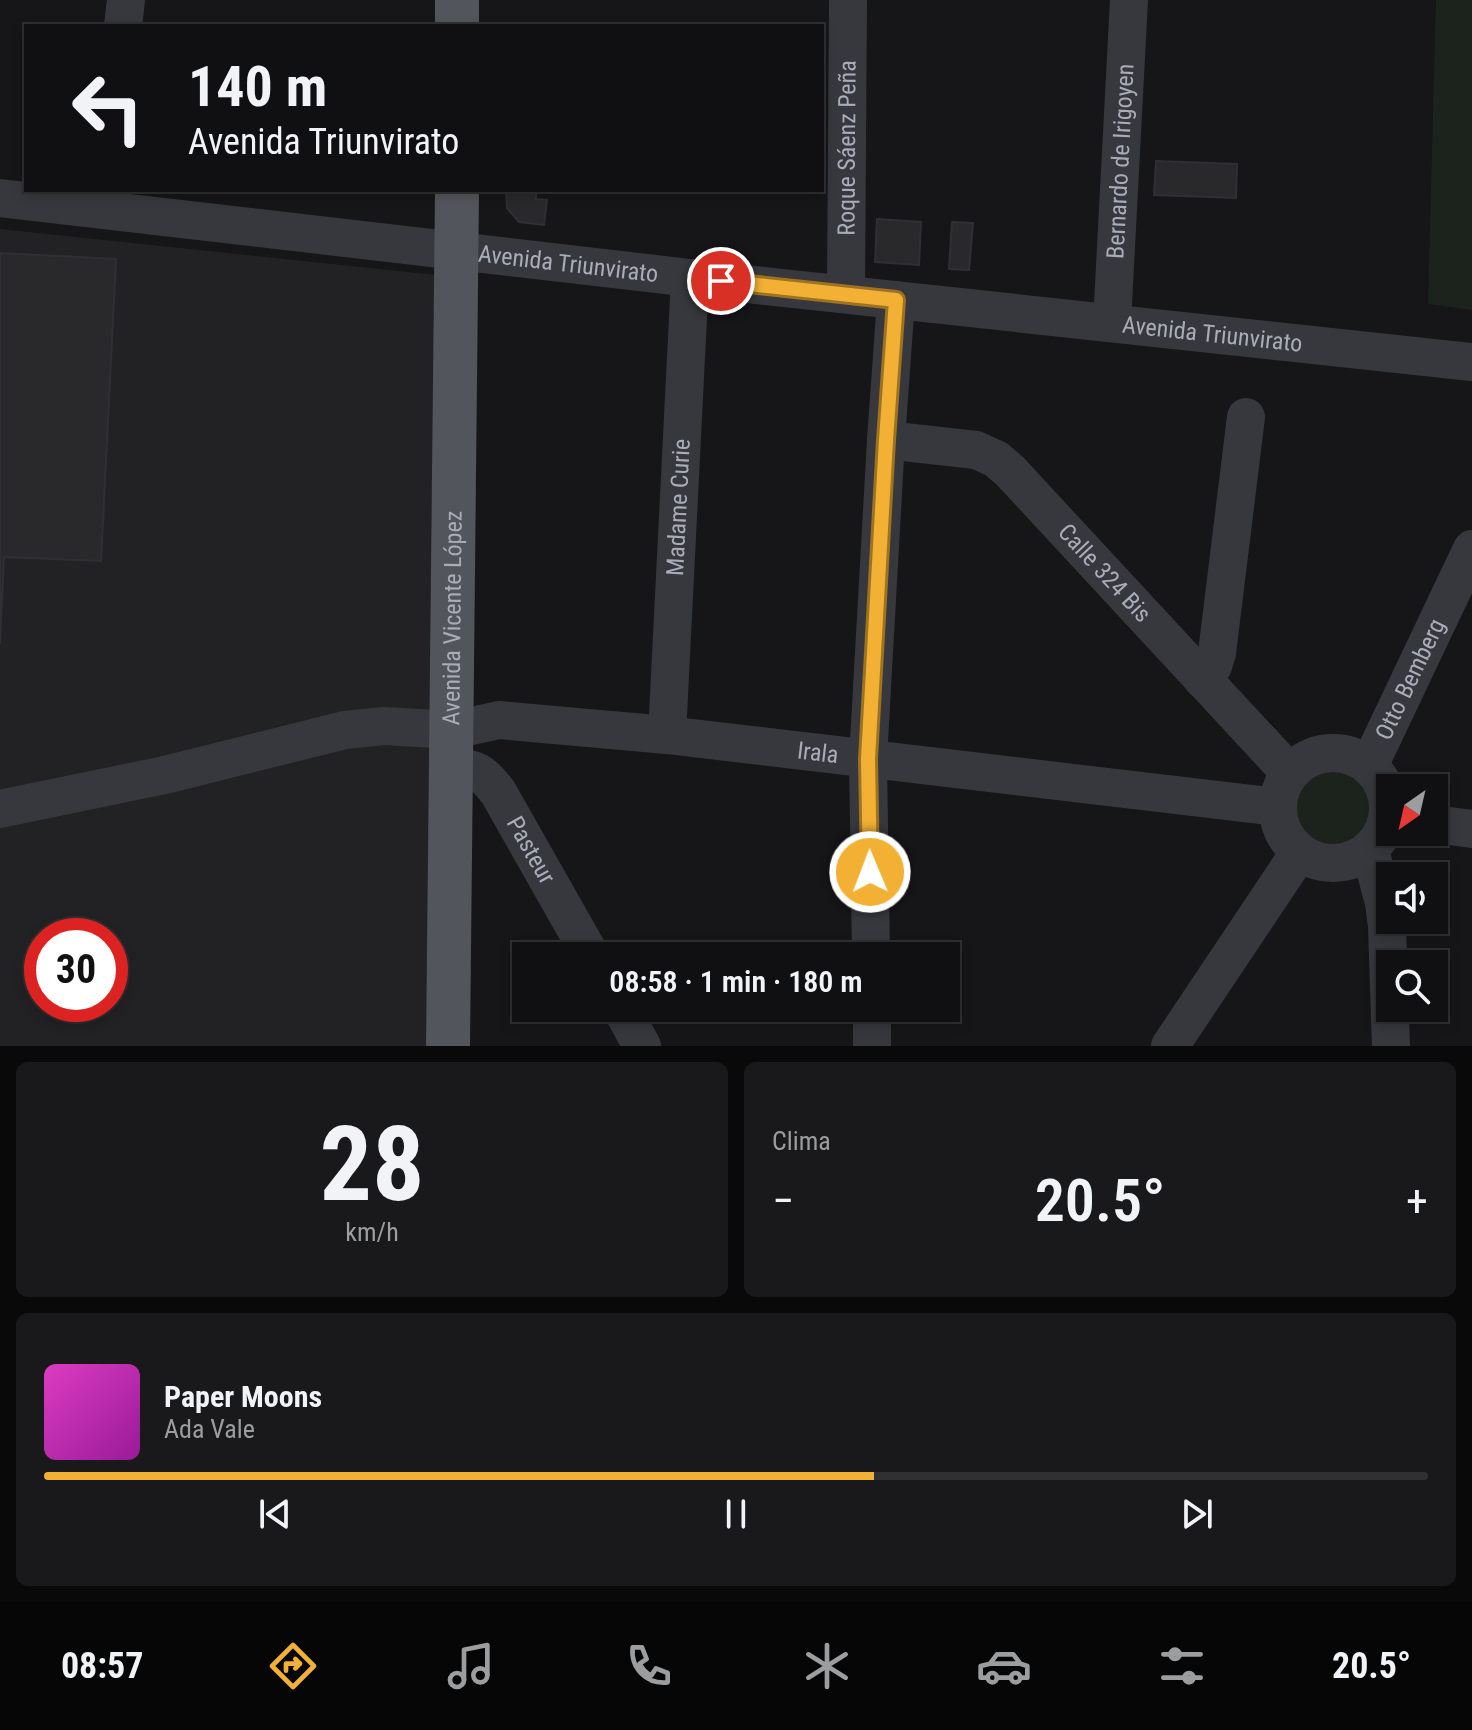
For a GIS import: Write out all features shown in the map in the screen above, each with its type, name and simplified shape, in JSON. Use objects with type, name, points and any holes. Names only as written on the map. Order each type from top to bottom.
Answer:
[{"type":"main road","points":[[457,0],[457,24]]},
{"type":"main road","name":"Avenida Vicente López","points":[[448,1046],[457,192]]},
{"type":"street","points":[[123,24],[126,0]]},
{"type":"street","name":"Roque Sáenz Peña","points":[[846,294],[848,0]]},
{"type":"street","name":"Bernardo de Irigoyen","points":[[1112,323],[1129,0]]},
{"type":"street","name":"Avenida Triunvirato","points":[[0,198],[106,200],[457,250],[690,278],[1472,362]]},
{"type":"street","name":"Madame Curie","points":[[667,735],[690,278]]},
{"type":"street","points":[[871,942],[868,759],[896,300]]},
{"type":"street","points":[[1203,680],[1213,666],[1217,653],[1246,417]]},
{"type":"street","name":"Calle 324 Bis","points":[[886,440],[976,450],[996,459],[1010,471],[1203,680],[1283,790]]},
{"type":"street","name":"Otto Bemberg","points":[[1369,766],[1472,549]]},
{"type":"street","name":"Irala","points":[[452,748],[499,720],[667,735],[868,759],[1283,790]]},
{"type":"street","points":[[0,809],[165,775],[345,730],[384,726],[452,748]]},
{"type":"street","name":"Pasteur","points":[[452,748],[484,775],[498,792],[583,942]]},
{"type":"street","points":[[1376,774],[1354,757],[1337,753],[1319,754],[1303,761],[1283,790],[1279,825],[1299,853],[1316,861],[1335,864],[1353,860],[1376,835]]},
{"type":"street","points":[[1448,826],[1472,829]]},
{"type":"street","points":[[1382,846],[1391,1046]]},
{"type":"street","points":[[1170,1046],[1299,853]]},
{"type":"street","points":[[629,1022],[642,1046]]},
{"type":"street","points":[[872,1022],[872,1046]]},
{"type":"shaded area","points":[[1436,0],[1472,0],[1472,310],[1428,304]]},
{"type":"shaded area","points":[[0,229],[446,276],[432,1046],[0,1046]]},
{"type":"shaded area","points":[[1333,764],[1350,767],[1365,777],[1375,792],[1375,826],[1365,841],[1350,851],[1333,854],[1316,851],[1301,841],[1291,826],[1288,809],[1291,792],[1301,777],[1316,767]]},
{"type":"building","points":[[1156,161],[1237,164],[1236,198],[1154,195]]},
{"type":"building","points":[[506,192],[536,193],[536,199],[547,200],[544,225],[519,222],[507,208]]},
{"type":"building","points":[[877,219],[921,222],[919,265],[875,262]]},
{"type":"building","points":[[952,222],[973,223],[969,270],[949,269]]},
{"type":"building","points":[[0,253],[116,259],[101,561],[4,557],[0,644]]},
{"type":"route","points":[[721,281],[896,300],[868,759],[870,872]]}]
